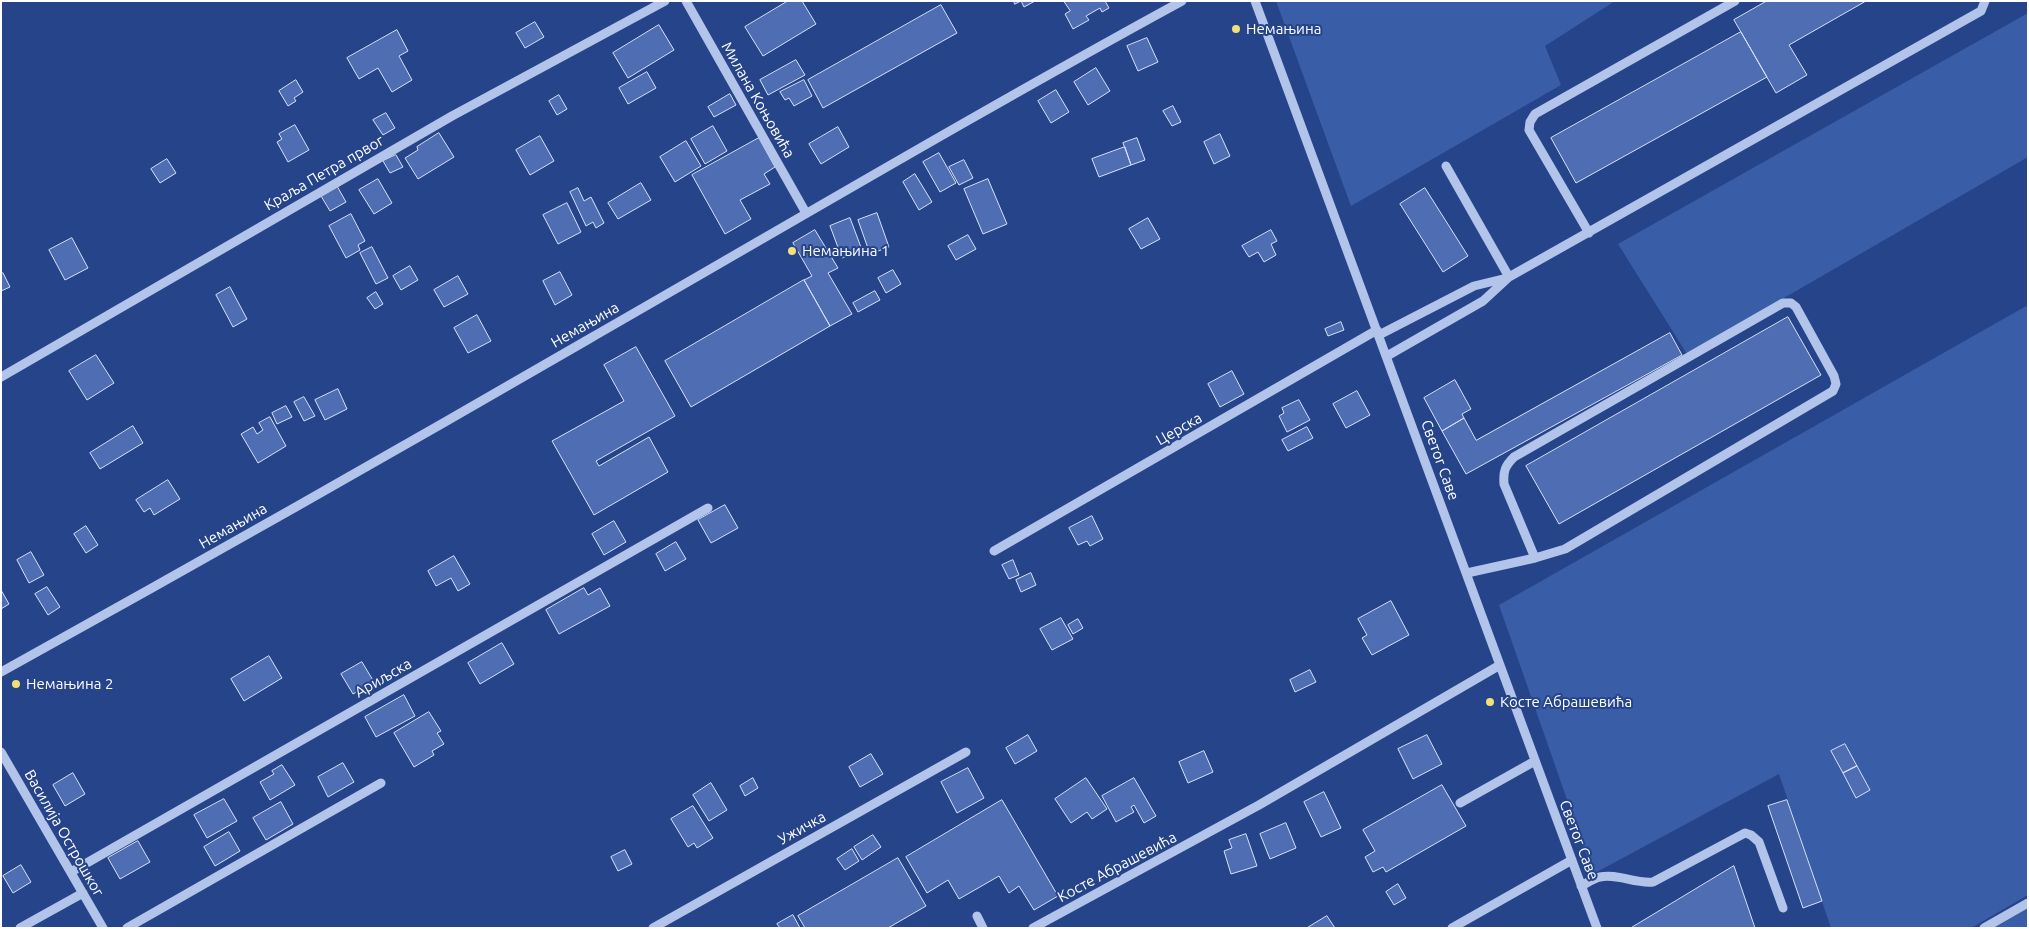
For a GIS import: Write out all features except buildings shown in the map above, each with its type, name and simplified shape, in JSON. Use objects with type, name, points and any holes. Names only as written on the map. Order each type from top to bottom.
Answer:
[{"type":"street","name":"Краља Петра првог","points":[[1,377],[443,121],[665,1]]},
{"type":"street","name":"Милана Коњовића","points":[[686,1],[806,213]]},
{"type":"street","name":"Немањина","points":[[1,672],[128,602],[563,354],[1068,63],[1182,1]]},
{"type":"street","name":"Светог Саве","points":[[1255,1],[1597,928]]},
{"type":"street","points":[[1589,233],[1529,130],[1530,122],[1535,114],[1735,1]]},
{"type":"street","points":[[1387,356],[1483,301],[1509,277],[1981,11],[1985,1]]},
{"type":"street","points":[[1446,166],[1509,277]]},
{"type":"street","name":"Церска","points":[[994,550],[1378,333],[1474,286],[1509,277]]},
{"type":"street","points":[[1467,573],[1535,558],[1580,541],[1833,392],[1836,384],[1834,376],[1796,308],[1791,303],[1783,303],[1514,457],[1506,465],[1504,484],[1535,558]]},
{"type":"street","name":"Ариљска","points":[[71,872],[708,508]]},
{"type":"street","name":"Косте Абрашевића","points":[[1033,928],[1259,805],[1500,665]]},
{"type":"street","name":"Василија Острошког","points":[[1,752],[104,928]]},
{"type":"street","name":"Ужичка","points":[[653,928],[966,752]]},
{"type":"street","points":[[1460,804],[1535,761]]},
{"type":"street","points":[[127,928],[381,783]]},
{"type":"street","points":[[1582,886],[1598,877],[1609,876],[1642,883],[1653,882],[1744,833],[1751,834],[1759,842],[1783,908]]},
{"type":"street","points":[[1452,928],[1572,860]]},
{"type":"street","points":[[20,928],[83,893]]},
{"type":"street","points":[[1984,928],[2028,903]]},
{"type":"street","points":[[977,916],[983,928]]},
{"type":"shaded area","points":[[1276,1],[1615,1],[1545,46],[1561,85],[1351,206]]},
{"type":"shaded area","points":[[2028,13],[2028,157],[1687,354],[1618,244]]},
{"type":"shaded area","points":[[2028,305],[2028,895],[1971,928],[1831,928],[1779,774],[1593,874],[1499,605]]},
{"type":"shaded area","points":[[2028,906],[2028,928],[1992,928]]},
{"type":"place","name":"Немањина","points":[[1236,29]]},
{"type":"place","name":"Немањина 1","points":[[792,251]]},
{"type":"place","name":"Немањина 2","points":[[16,684]]},
{"type":"place","name":"Косте Абрашевића","points":[[1490,702]]}]
